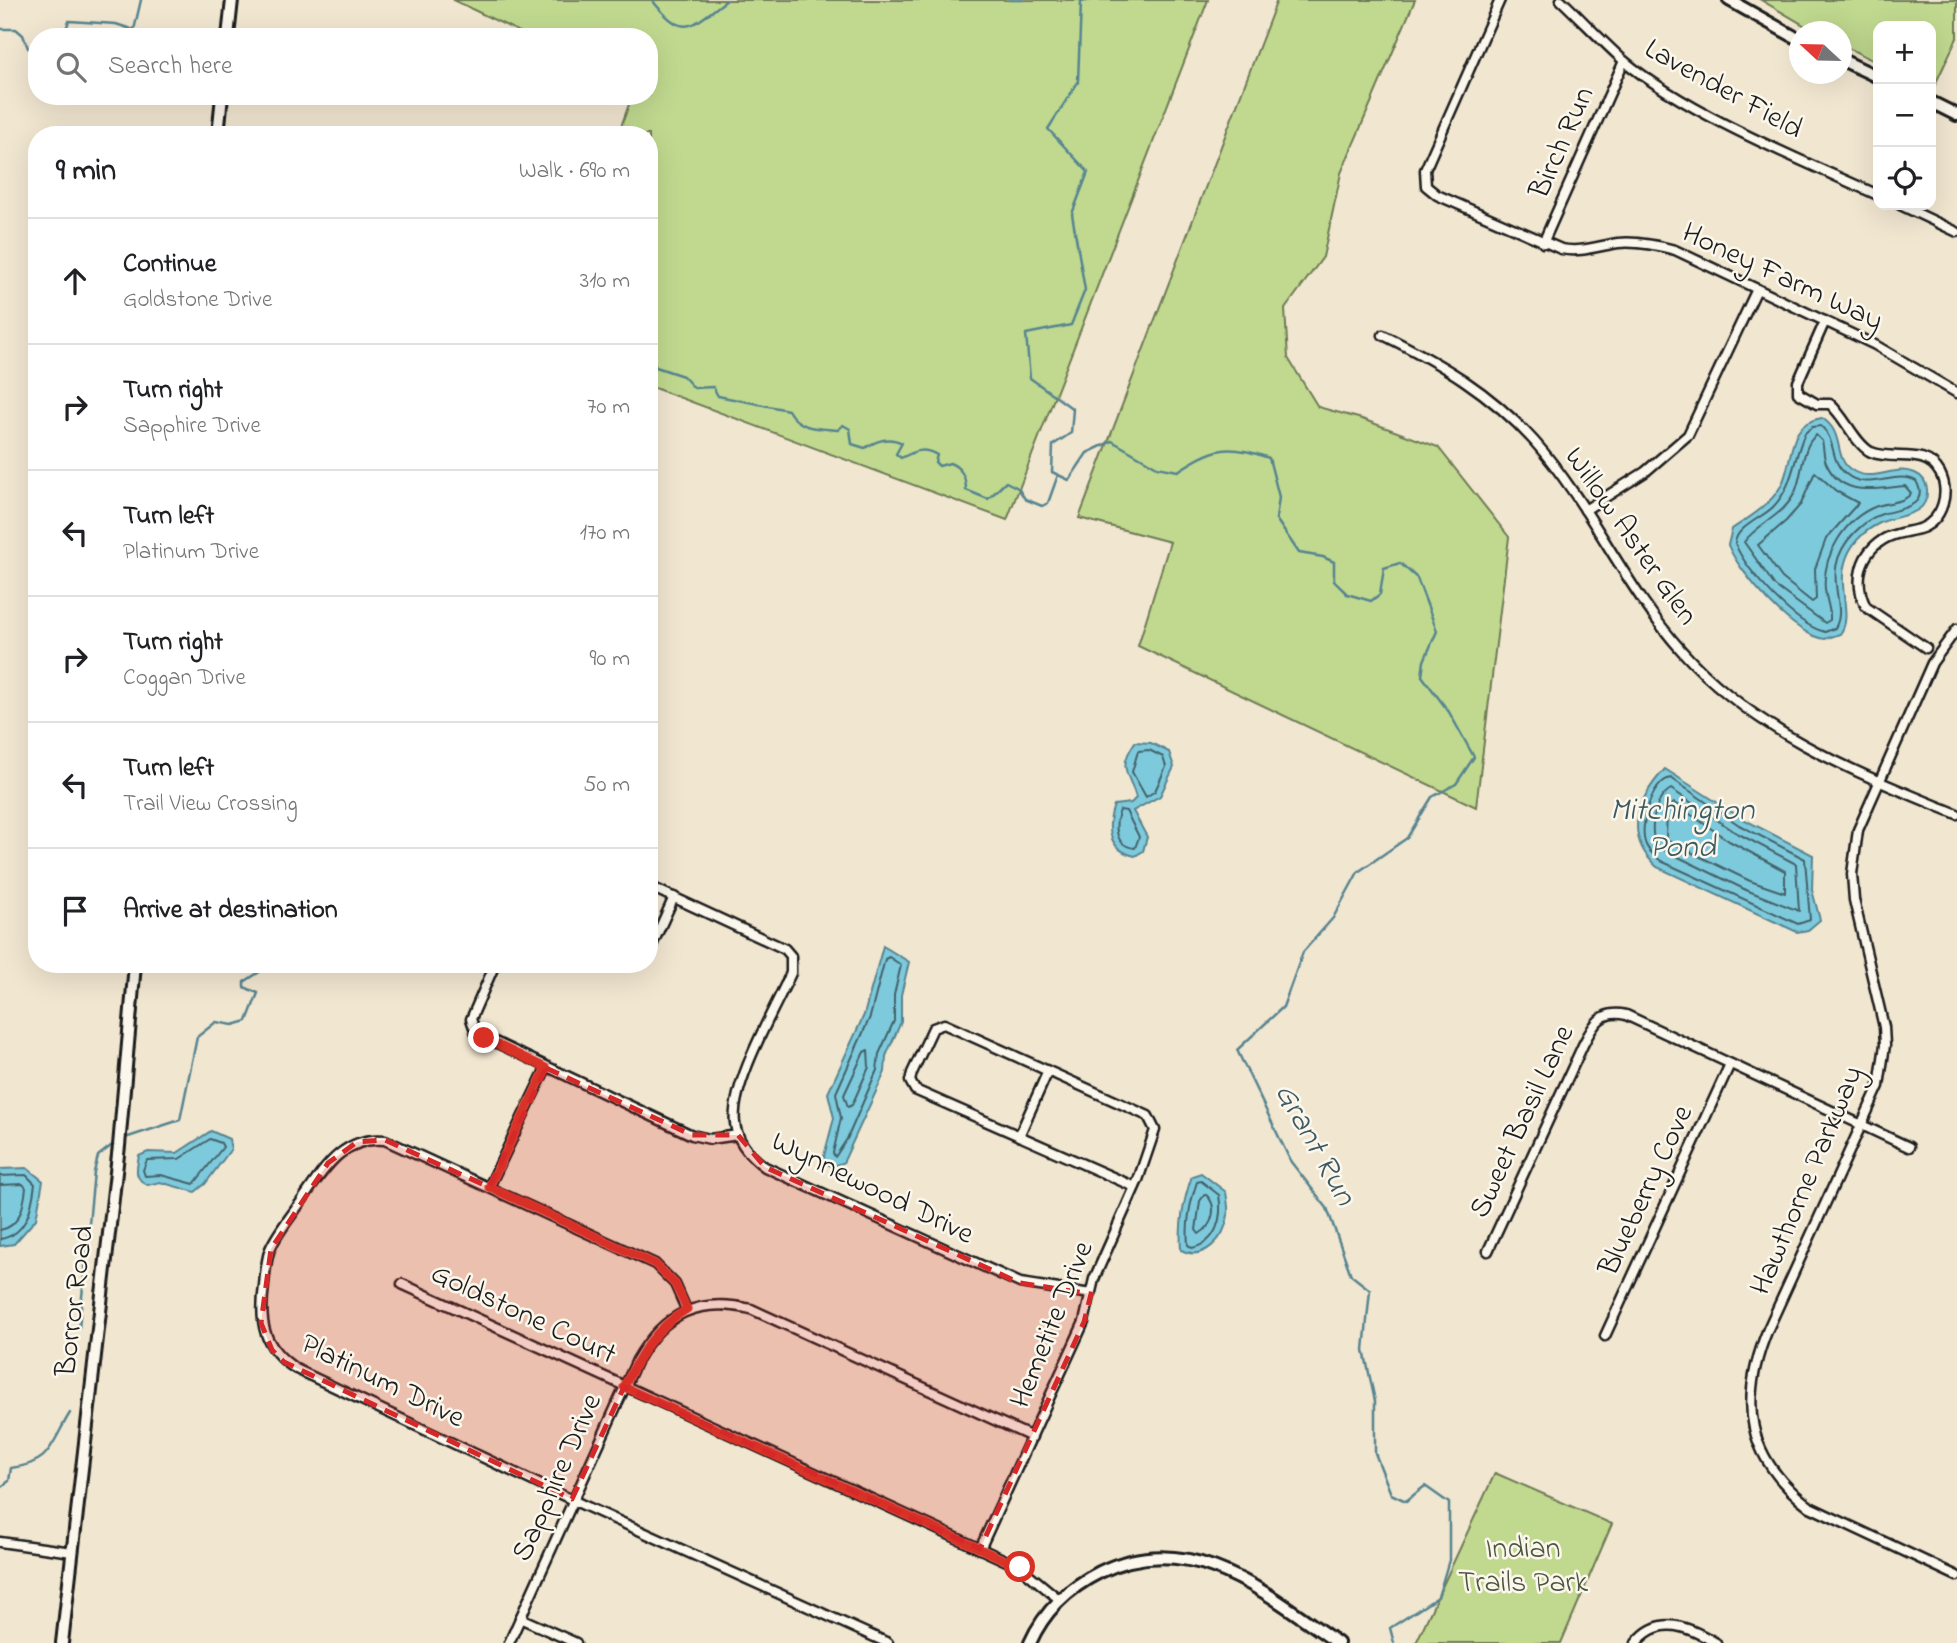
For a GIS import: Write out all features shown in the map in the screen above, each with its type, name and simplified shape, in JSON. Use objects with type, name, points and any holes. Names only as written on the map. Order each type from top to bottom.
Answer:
[{"type":"street","points":[[229,28],[232,0]]},
{"type":"street","name":"Honey Farm Way","points":[[1500,0],[1425,170],[1426,186],[1437,195],[1543,243],[1575,252],[1620,243],[1657,245],[1684,254],[1825,321],[1957,393]]},
{"type":"street","name":"Lavender Field","points":[[1562,0],[1624,61],[1724,122],[1873,193]]},
{"type":"street","points":[[1729,0],[1789,34]]},
{"type":"street","name":"Birch Run","points":[[1543,243],[1624,61]]},
{"type":"street","points":[[1852,65],[1873,76]]},
{"type":"street","points":[[1936,104],[1957,115]]},
{"type":"street","points":[[219,126],[221,105]]},
{"type":"street","points":[[1911,210],[1957,232]]},
{"type":"street","points":[[1585,510],[1645,472],[1688,435],[1757,289]]},
{"type":"street","points":[[1825,321],[1798,382],[1798,393],[1817,404],[1830,404],[1839,411],[1858,441],[1871,452],[1890,456],[1906,454],[1923,459],[1938,469],[1944,482],[1941,511],[1933,521],[1886,538],[1871,549],[1862,563],[1858,579],[1860,595],[1866,607],[1926,648]]},
{"type":"street","name":"Willow Aster Glen","points":[[1383,335],[1449,368],[1483,393],[1535,442],[1585,510],[1653,617],[1716,684],[1794,741],[1880,782],[1957,814]]},
{"type":"street","name":"Hawthorne Parkway","points":[[1957,629],[1932,663],[1858,830],[1852,874],[1854,900],[1879,1000],[1885,1045],[1879,1086],[1758,1353],[1749,1396],[1751,1416],[1763,1454],[1789,1492],[1810,1507],[1957,1576]]},
{"type":"street","name":"Wynnewood Drive","points":[[658,890],[785,949],[791,956],[790,973],[740,1085],[735,1105],[738,1135],[746,1150],[765,1167],[995,1273],[1029,1286],[1091,1294]]},
{"type":"street","points":[[658,932],[674,897]]},
{"type":"street","name":"Borror Road","points":[[62,1643],[119,1141],[134,973]]},
{"type":"street","points":[[491,973],[474,1010],[471,1027],[484,1038],[692,1135],[710,1139],[738,1135]]},
{"type":"street","name":"Sweet Basil Lane","points":[[1489,1251],[1594,1022],[1615,1013],[1626,1015],[1909,1147]]},
{"type":"street","points":[[1019,1136],[1048,1071],[944,1024],[933,1028],[920,1052],[910,1081],[915,1090],[1019,1136],[1135,1187]]},
{"type":"street","name":"Blueberry Cove","points":[[1605,1336],[1731,1064]]},
{"type":"street","points":[[489,1187],[546,1068]]},
{"type":"street","name":"Hemetite Drive","points":[[980,1549],[1084,1322],[1096,1273],[1155,1137],[1153,1123],[1148,1116],[1048,1071]]},
{"type":"street","name":"Platinum Drive","points":[[687,1309],[675,1284],[655,1264],[385,1140],[370,1140],[348,1146],[321,1172],[271,1248],[260,1313],[263,1331],[272,1350],[296,1369],[888,1643]]},
{"type":"street","name":"Goldstone Court","points":[[402,1284],[1020,1567],[1060,1600]]},
{"type":"street","points":[[687,1309],[719,1303],[751,1309],[1032,1437]]},
{"type":"street","name":"Sapphire Drive","points":[[509,1643],[572,1499],[646,1344],[671,1318],[687,1309]]},
{"type":"street","points":[[0,1542],[72,1552]]},
{"type":"street","points":[[1030,1643],[1060,1600],[1092,1576],[1129,1561],[1163,1557],[1189,1559],[1236,1574],[1338,1643]]},
{"type":"street","points":[[520,1618],[576,1643]]},
{"type":"street","points":[[1636,1643],[1657,1626],[1671,1624],[1694,1630],[1716,1643]]},
{"type":"highlighted area","points":[[546,1068],[692,1135],[738,1135],[765,1167],[1020,1283],[1091,1294],[1084,1322],[980,1549],[624,1387],[572,1499],[284,1362],[272,1350],[261,1323],[271,1249],[328,1163],[357,1142],[385,1140],[489,1187]]},
{"type":"green space","points":[[453,0],[1208,0],[1007,520],[658,389],[658,126],[621,126],[629,105],[658,105],[658,28],[511,28]]},
{"type":"green space","points":[[1277,0],[1415,0],[1341,173],[1323,257],[1285,309],[1288,358],[1318,407],[1362,419],[1438,447],[1509,537],[1476,807],[1138,646],[1170,542],[1079,518]]},
{"type":"green space","points":[[1761,0],[1957,0],[1957,38],[1936,83],[1936,21],[1873,21],[1873,60],[1852,50],[1852,21],[1797,21]]},
{"type":"green space","name":"Indian Trails Park","points":[[1495,1473],[1612,1524],[1561,1643],[1416,1643]]},
{"type":"water","points":[[1822,418],[1834,431],[1843,460],[1853,471],[1877,475],[1907,471],[1922,478],[1927,489],[1923,505],[1917,510],[1875,525],[1862,535],[1849,552],[1843,576],[1844,626],[1840,634],[1825,639],[1798,627],[1783,615],[1743,571],[1728,545],[1732,529],[1765,505],[1781,486],[1796,435],[1810,421]]},
{"type":"water","points":[[1135,742],[1151,743],[1169,752],[1174,767],[1160,796],[1133,811],[1147,837],[1143,851],[1135,856],[1119,849],[1114,843],[1110,822],[1114,805],[1131,803],[1136,798],[1125,765]]},
{"type":"water","name":"Mitchington Pond","points":[[1665,769],[1743,819],[1813,855],[1812,890],[1820,920],[1808,930],[1797,932],[1657,867],[1646,855],[1637,830],[1641,805]]},
{"type":"water","points":[[883,946],[909,962],[901,995],[901,1022],[886,1056],[885,1072],[843,1163],[831,1166],[826,1163],[824,1156],[834,1118],[828,1093],[864,1015]]},
{"type":"water","points":[[211,1131],[229,1139],[231,1149],[205,1184],[195,1192],[160,1182],[148,1185],[138,1177],[139,1156],[148,1152],[177,1153]]},
{"type":"water","points":[[27,1168],[43,1181],[36,1219],[14,1244],[0,1246],[0,1169]]},
{"type":"water","points":[[1201,1173],[1226,1192],[1228,1215],[1223,1232],[1212,1246],[1198,1253],[1190,1253],[1181,1250],[1182,1213],[1192,1176]]},
{"type":"waterway","points":[[134,28],[141,0]]},
{"type":"waterway","points":[[652,0],[663,13],[680,25],[696,23],[727,0]]},
{"type":"waterway","points":[[1009,0],[1023,0]]},
{"type":"waterway","name":"Grant Run","points":[[1091,0],[1081,2],[1078,82],[1048,129],[1088,172],[1072,214],[1085,290],[1071,325],[1026,334],[1030,378],[1073,409],[1071,433],[1053,445],[1052,472],[1069,480],[1087,453],[1112,441],[1157,467],[1178,471],[1201,457],[1221,450],[1242,450],[1269,458],[1279,497],[1276,519],[1299,553],[1323,557],[1334,562],[1334,581],[1347,594],[1371,601],[1380,594],[1384,568],[1400,563],[1417,578],[1437,631],[1424,661],[1422,676],[1449,712],[1474,757],[1456,784],[1432,797],[1407,838],[1358,872],[1333,918],[1303,952],[1283,1007],[1237,1050],[1291,1162],[1327,1208],[1351,1275],[1370,1290],[1364,1350],[1375,1401],[1375,1453],[1391,1494],[1406,1501],[1425,1486],[1449,1503],[1449,1560],[1438,1597],[1390,1628],[1394,1643]]},
{"type":"waterway","points":[[66,28],[69,21],[116,24],[128,28]]},
{"type":"waterway","points":[[0,29],[16,29],[23,35],[28,48]]},
{"type":"waterway","points":[[658,368],[683,376],[694,388],[713,387],[718,396],[788,410],[792,417],[803,425],[838,430],[843,425],[850,429],[852,444],[865,448],[883,440],[897,441],[902,443],[896,454],[901,458],[911,453],[927,451],[937,455],[935,462],[939,466],[950,463],[960,470],[966,490],[988,499],[1006,482],[1018,488],[1025,499],[1042,506],[1048,503],[1058,475]]},
{"type":"waterway","points":[[122,1139],[180,1120],[197,1037],[216,1022],[233,1025],[247,1021],[258,993],[244,987],[244,982],[258,973]]},
{"type":"waterway","points":[[79,1328],[94,1172],[98,1156],[116,1142]]},
{"type":"waterway","points":[[0,1488],[9,1481],[11,1468],[35,1462],[48,1451],[70,1413]]},
{"type":"route","points":[[484,1038],[546,1068],[489,1187],[647,1259],[669,1276],[687,1309],[671,1318],[646,1344],[624,1387],[1020,1567]]}]
